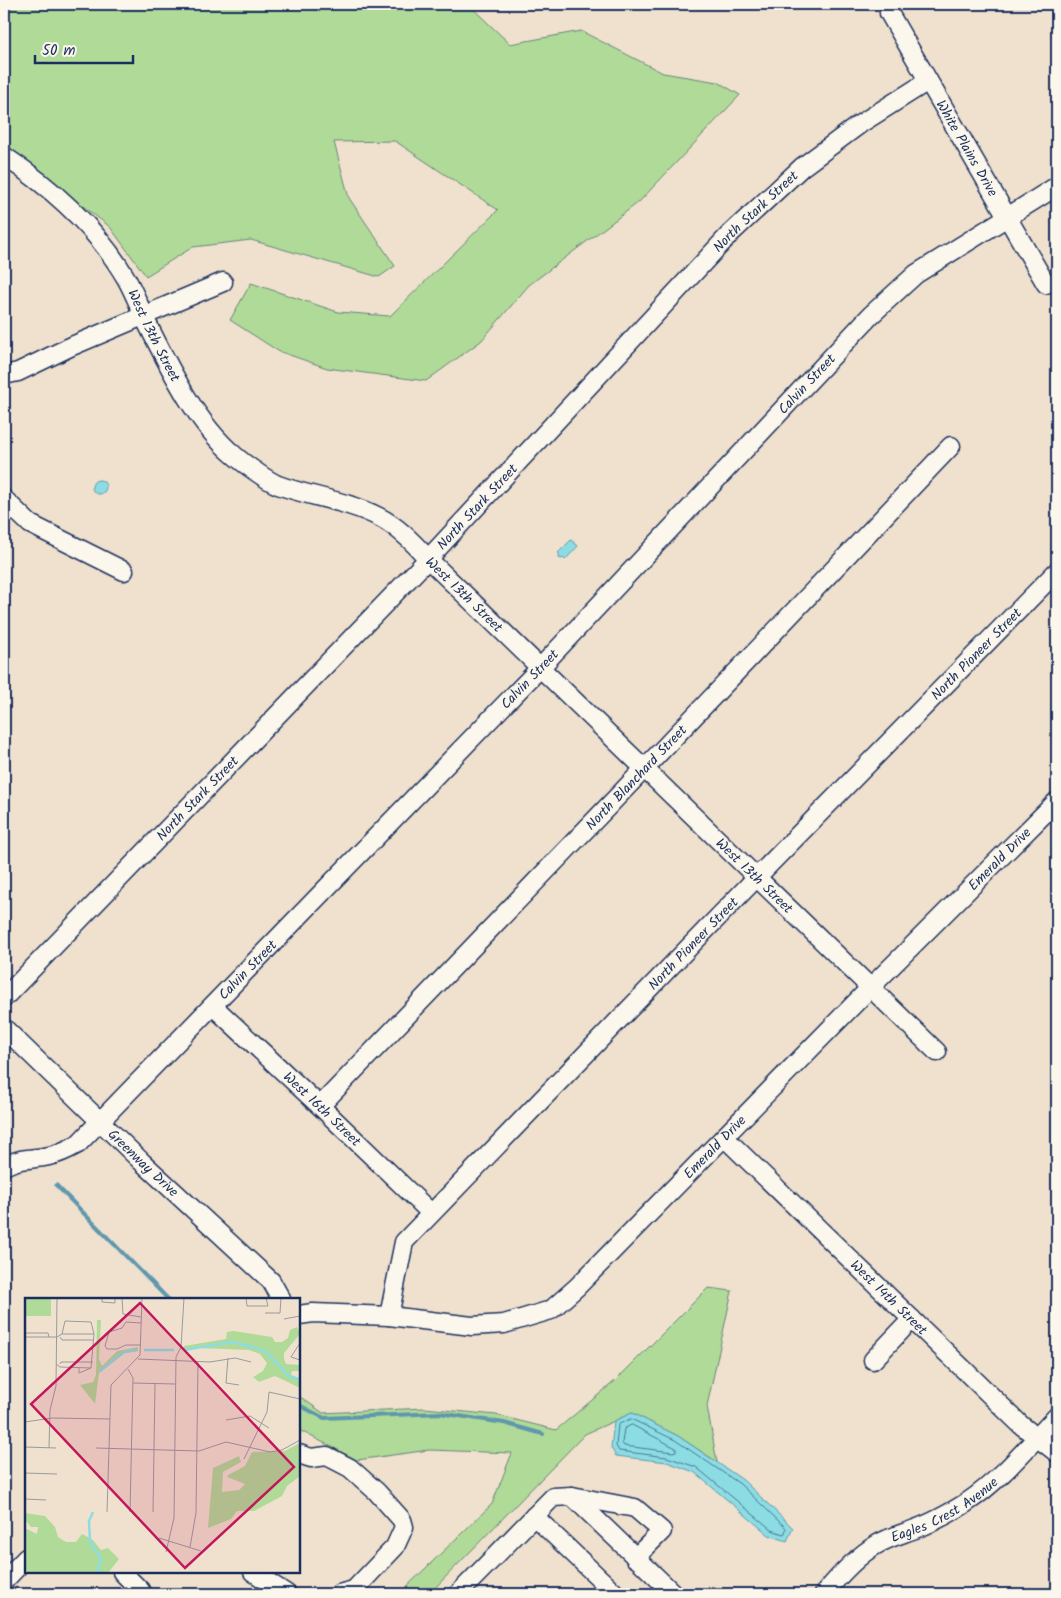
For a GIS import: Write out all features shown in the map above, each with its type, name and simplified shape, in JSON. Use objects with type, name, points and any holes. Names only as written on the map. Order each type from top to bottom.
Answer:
[{"type":"street","name":"White Plains Drive","points":[[889,13],[1046,284]]},
{"type":"street","name":"North Stark Street","points":[[4,998],[428,559],[730,234],[778,187],[802,167],[860,124],[928,81]]},
{"type":"street","name":"West 13th Street","points":[[4,156],[50,190],[105,246],[127,280],[166,361],[189,400],[211,430],[234,455],[276,484],[349,506],[380,518],[414,543],[428,559],[937,1052]]},
{"type":"street","name":"Calvin Street","points":[[4,1166],[17,1159],[50,1156],[64,1152],[78,1144],[540,668],[871,314],[916,274],[1057,186]]},
{"type":"street","points":[[4,375],[18,372],[72,346],[223,282]]},
{"type":"street","name":"North Blanchard Street","points":[[320,1106],[951,446]]},
{"type":"street","points":[[4,500],[30,524],[124,571]]},
{"type":"street","name":"North Pioneer Street","points":[[389,1316],[404,1242],[756,878],[1057,571]]},
{"type":"street","name":"Emerald Drive","points":[[300,1314],[389,1316],[472,1326],[504,1324],[551,1310],[583,1280],[1057,801]]},
{"type":"street","name":"West 16th Street","points":[[213,1006],[432,1213]]},
{"type":"street","name":"Greenway Drive","points":[[4,1028],[142,1162],[271,1281],[280,1298]]},
{"type":"street","name":"West 14th Street","points":[[724,1137],[1021,1425],[1057,1453]]},
{"type":"street","points":[[873,1360],[912,1319]]},
{"type":"street","name":"Eagles Crest Avenue","points":[[824,1594],[841,1574],[874,1546],[892,1536],[917,1528],[944,1516],[967,1502],[994,1481],[1057,1416]]},
{"type":"street","points":[[300,1454],[311,1458],[327,1456],[350,1468],[377,1492],[402,1520],[404,1527],[395,1547],[354,1590],[339,1594]]},
{"type":"street","points":[[572,1496],[674,1594]]},
{"type":"street","points":[[458,1594],[553,1497],[572,1496],[635,1508],[662,1531],[636,1558]]},
{"type":"street","points":[[534,1516],[616,1594]]},
{"type":"street","points":[[4,1581],[25,1559]]},
{"type":"street","points":[[123,1573],[142,1594]]},
{"type":"street","points":[[255,1573],[287,1594]]},
{"type":"green space","points":[[4,4],[468,4],[510,44],[581,31],[663,73],[718,82],[740,95],[639,202],[529,285],[481,341],[426,381],[327,368],[278,351],[230,320],[251,283],[338,312],[390,316],[498,210],[395,141],[334,142],[349,198],[395,266],[379,277],[251,240],[193,247],[146,276],[110,227],[4,145]]},
{"type":"green space","points":[[708,1288],[732,1291],[707,1406],[717,1462],[678,1436],[632,1413],[585,1434],[429,1594],[399,1594],[492,1504],[512,1453],[429,1450],[357,1460],[300,1431],[300,1397],[323,1413],[425,1408],[496,1415],[556,1430],[615,1381]]},
{"type":"water","points":[[96,480],[102,480],[106,487],[102,494],[96,494],[92,490],[92,484]]},
{"type":"water","points":[[571,540],[578,546],[565,560],[561,559],[558,557],[560,555],[558,553]]},
{"type":"water","points":[[632,1413],[678,1436],[743,1480],[793,1528],[787,1541],[769,1535],[694,1472],[667,1462],[616,1456],[611,1448],[614,1421]]},
{"type":"waterway","points":[[56,1185],[167,1298]]},
{"type":"waterway","points":[[300,1406],[324,1418],[440,1413],[504,1423],[543,1434]]}]
